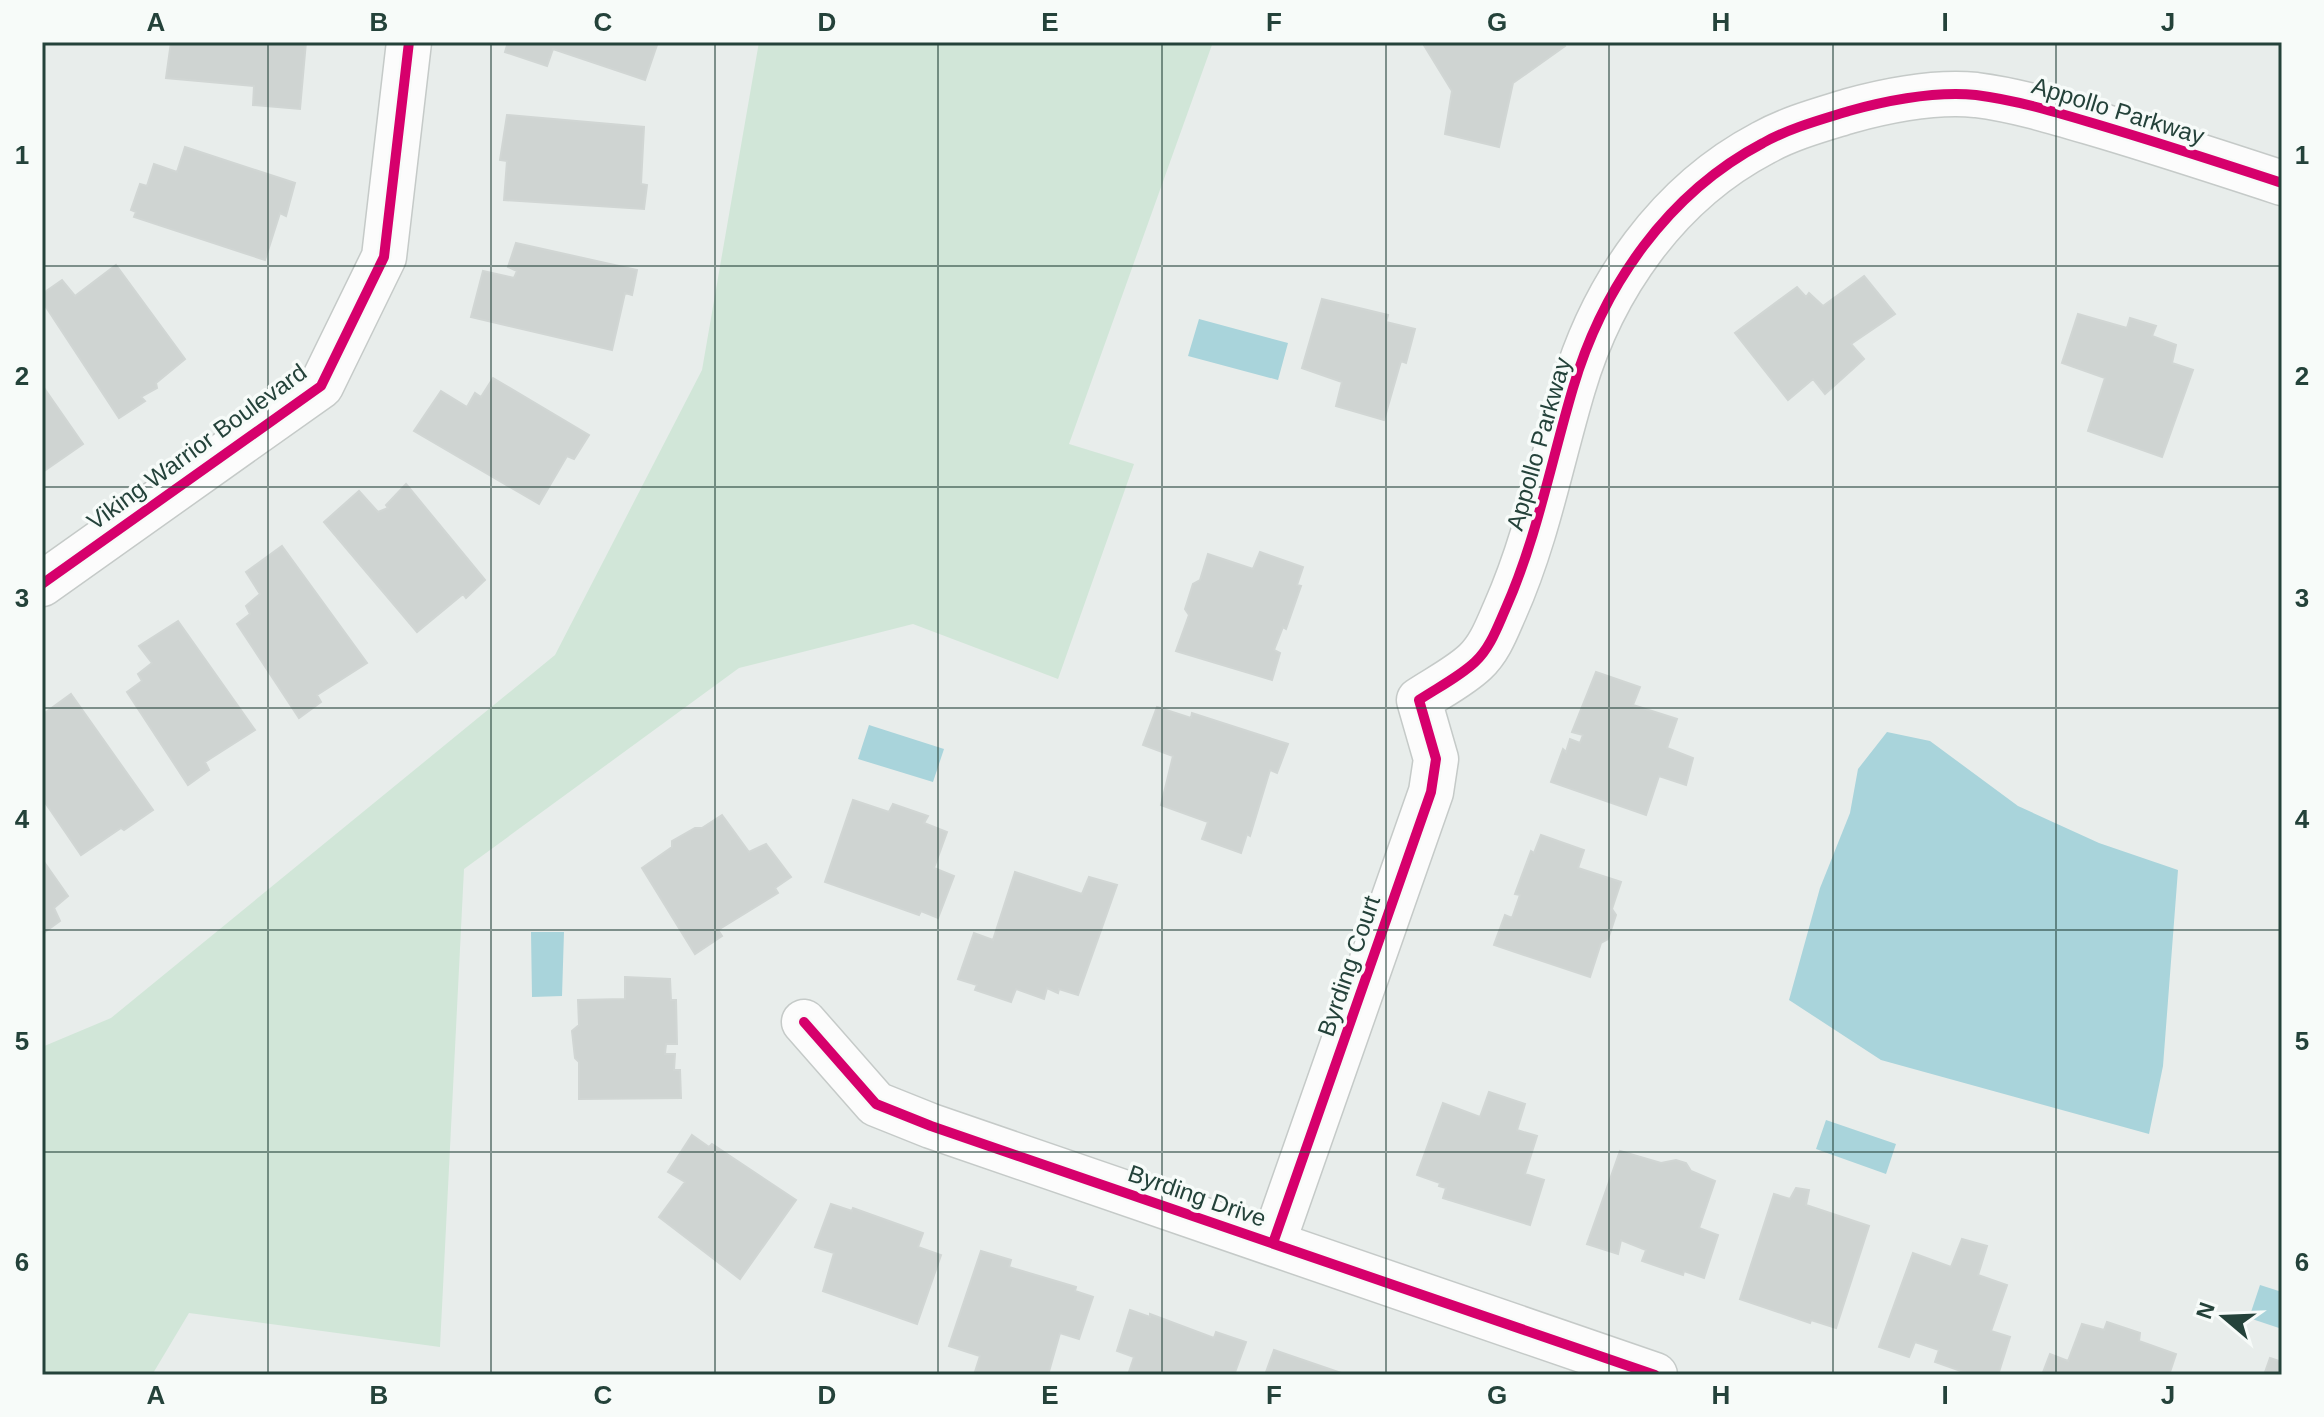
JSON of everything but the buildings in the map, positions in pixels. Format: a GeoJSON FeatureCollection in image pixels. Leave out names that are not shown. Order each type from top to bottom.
{"type":"FeatureCollection","features":[{"type":"Feature","properties":{"kind":"street","name":"Viking Warrior Boulevard"},"geometry":{"type":"LineString","coordinates":[[42,584],[321,386],[384,257],[409,42]]}},
{"type":"Feature","properties":{"kind":"street","name":"Appollo Parkway"},"geometry":{"type":"LineString","coordinates":[[1419,700],[1474,663],[1488,648],[1523,570],[1573,386],[1611,295],[1641,247],[1674,211],[1713,175],[1763,143],[1808,123],[1875,104],[1927,96],[1974,95],[2024,103],[2130,133],[2282,183]]}},
{"type":"Feature","properties":{"kind":"street","name":"Byrding Court"},"geometry":{"type":"LineString","coordinates":[[1273,1243],[1431,792],[1436,759],[1419,700]]}},
{"type":"Feature","properties":{"kind":"street","name":"Byrding Drive"},"geometry":{"type":"LineString","coordinates":[[804,1022],[876,1104],[931,1126],[1655,1375]]}},
{"type":"Feature","properties":{"kind":"green space"},"geometry":{"type":"Polygon","coordinates":[[[759,42],[1213,42],[1069,444],[1134,464],[1058,679],[913,624],[739,668],[464,869],[440,1347],[189,1313],[152,1375],[42,1375],[42,1047],[111,1018],[555,655],[702,370],[759,42]]]}},
{"type":"Feature","properties":{"kind":"water"},"geometry":{"type":"Polygon","coordinates":[[[1199,319],[1288,343],[1278,380],[1188,356],[1199,319]]]}},
{"type":"Feature","properties":{"kind":"water"},"geometry":{"type":"Polygon","coordinates":[[[869,725],[944,749],[933,782],[858,759],[869,725]]]}},
{"type":"Feature","properties":{"kind":"water"},"geometry":{"type":"Polygon","coordinates":[[[1887,732],[1930,741],[2018,806],[2099,843],[2178,870],[2163,1066],[2149,1134],[1881,1060],[1789,1000],[1820,888],[1850,813],[1858,769],[1887,732]]]}},
{"type":"Feature","properties":{"kind":"water"},"geometry":{"type":"Polygon","coordinates":[[[531,932],[564,932],[562,996],[532,997],[531,932]]]}},
{"type":"Feature","properties":{"kind":"water"},"geometry":{"type":"Polygon","coordinates":[[[1826,1120],[1896,1144],[1886,1174],[1816,1149],[1826,1120]]]}},
{"type":"Feature","properties":{"kind":"water"},"geometry":{"type":"Polygon","coordinates":[[[2260,1285],[2282,1292],[2282,1329],[2249,1318],[2260,1285]]]}},
{"type":"Feature","properties":{"kind":"cycle path"},"geometry":{"type":"LineString","coordinates":[[42,584],[321,386],[384,257],[409,42]]}},
{"type":"Feature","properties":{"kind":"cycle path"},"geometry":{"type":"LineString","coordinates":[[1273,1243],[1431,792],[1436,759],[1419,700],[1469,667],[1493,638],[1526,555],[1586,350],[1621,279],[1669,216],[1697,188],[1729,164],[1784,133],[1864,107],[1944,94],[1976,95],[2033,106],[2282,183]]}},
{"type":"Feature","properties":{"kind":"cycle path"},"geometry":{"type":"LineString","coordinates":[[804,1022],[876,1104],[931,1126],[1655,1375]]}}]}
